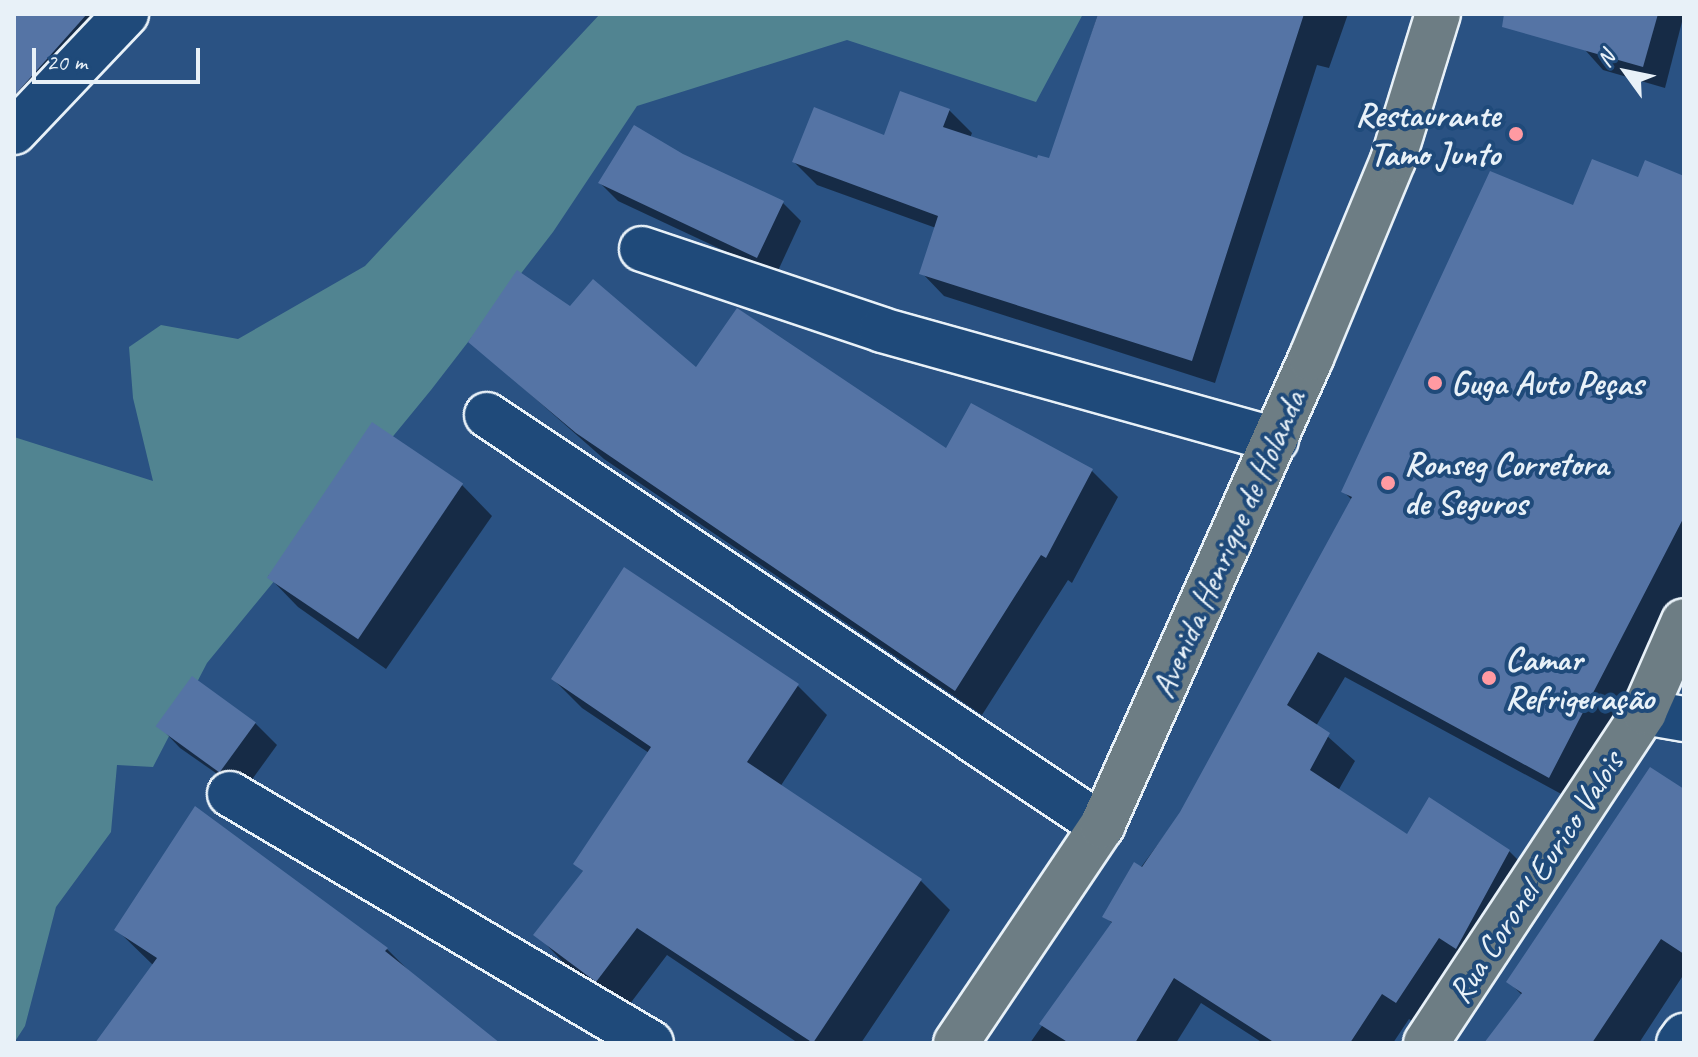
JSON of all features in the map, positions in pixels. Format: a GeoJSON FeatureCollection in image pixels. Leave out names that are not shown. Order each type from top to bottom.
{"type":"FeatureCollection","features":[{"type":"Feature","properties":{"kind":"main road","name":"Avenida Henrique de Holanda"},"geometry":{"type":"LineString","coordinates":[[956,1043],[1102,826],[1276,440],[1393,160],[1438,14]]}},
{"type":"Feature","properties":{"kind":"main road","name":"Rua Coronel Eurico Valois"},"geometry":{"type":"LineString","coordinates":[[1426,1043],[1664,716],[1684,621]]}},
{"type":"Feature","properties":{"kind":"street"},"geometry":{"type":"LineString","coordinates":[[14,132],[126,14]]}},
{"type":"Feature","properties":{"kind":"street"},"geometry":{"type":"LineString","coordinates":[[642,249],[882,330],[1276,440]]}},
{"type":"Feature","properties":{"kind":"street"},"geometry":{"type":"LineString","coordinates":[[487,415],[1102,826]]}},
{"type":"Feature","properties":{"kind":"street"},"geometry":{"type":"LineString","coordinates":[[230,794],[651,1043]]}},
{"type":"Feature","properties":{"kind":"street"},"geometry":{"type":"LineString","coordinates":[[1679,1043],[1684,1036]]}},
{"type":"Feature","properties":{"kind":"green space"},"geometry":{"type":"Polygon","coordinates":[[[600,14],[1083,14],[1036,102],[847,40],[637,106],[553,232],[431,390],[207,663],[153,767],[117,765],[111,832],[56,907],[25,1026],[14,1043],[14,437],[153,481],[133,398],[129,347],[161,325],[238,339],[365,266],[600,14]]]}},
{"type":"Feature","properties":{"kind":"building"},"geometry":{"type":"Polygon","coordinates":[[[14,14],[87,14],[14,96],[14,14]]]}},
{"type":"Feature","properties":{"kind":"building"},"geometry":{"type":"Polygon","coordinates":[[[1098,14],[1304,14],[1192,361],[919,274],[938,216],[792,162],[814,107],[884,135],[900,91],[950,109],[943,127],[1037,158],[1038,155],[1049,158],[1098,14]]]}},
{"type":"Feature","properties":{"kind":"building"},"geometry":{"type":"Polygon","coordinates":[[[1504,14],[1658,14],[1643,67],[1502,27],[1504,14]]]}},
{"type":"Feature","properties":{"kind":"building"},"geometry":{"type":"Polygon","coordinates":[[[634,125],[683,154],[784,201],[757,258],[598,183],[634,125]]]}},
{"type":"Feature","properties":{"kind":"building"},"geometry":{"type":"Polygon","coordinates":[[[1592,159],[1638,177],[1645,160],[1684,176],[1684,517],[1549,778],[1318,652],[1287,705],[1330,733],[1310,770],[1407,834],[1429,797],[1510,850],[1456,949],[1439,938],[1396,1003],[1382,994],[1350,1043],[1275,1043],[1174,978],[1135,1043],[1069,1043],[1039,1024],[1112,922],[1102,917],[1134,862],[1142,867],[1180,812],[1352,497],[1341,492],[1490,171],[1573,205],[1592,159]]]}},
{"type":"Feature","properties":{"kind":"building"},"geometry":{"type":"Polygon","coordinates":[[[517,270],[570,306],[593,279],[696,367],[737,308],[946,448],[971,403],[1093,469],[1046,558],[1041,555],[955,691],[576,433],[468,342],[517,270]]]}},
{"type":"Feature","properties":{"kind":"building"},"geometry":{"type":"Polygon","coordinates":[[[372,422],[463,484],[358,639],[267,578],[372,422]]]}},
{"type":"Feature","properties":{"kind":"building"},"geometry":{"type":"Polygon","coordinates":[[[624,567],[799,684],[747,762],[922,879],[813,1043],[637,928],[596,982],[533,935],[583,871],[573,864],[651,747],[551,679],[624,567]]]}},
{"type":"Feature","properties":{"kind":"building"},"geometry":{"type":"Polygon","coordinates":[[[192,676],[256,722],[219,773],[156,726],[192,676]]]}},
{"type":"Feature","properties":{"kind":"building"},"geometry":{"type":"Polygon","coordinates":[[[1650,767],[1684,789],[1684,954],[1661,939],[1592,1043],[1484,1043],[1522,993],[1506,982],[1650,767]]]}},
{"type":"Feature","properties":{"kind":"building"},"geometry":{"type":"Polygon","coordinates":[[[195,806],[388,948],[385,951],[500,1043],[95,1043],[157,958],[114,930],[195,806]]]}},
{"type":"Feature","properties":{"kind":"place","name":"Restaurante Tamo Junto"},"geometry":{"type":"Point","coordinates":[1516,134]}},
{"type":"Feature","properties":{"kind":"place","name":"Guga Auto Peças"},"geometry":{"type":"Point","coordinates":[1435,383]}},
{"type":"Feature","properties":{"kind":"place","name":"Ronseg Corretora de Seguros"},"geometry":{"type":"Point","coordinates":[1388,483]}},
{"type":"Feature","properties":{"kind":"place","name":"Camar Refrigeração"},"geometry":{"type":"Point","coordinates":[1489,678]}}]}
